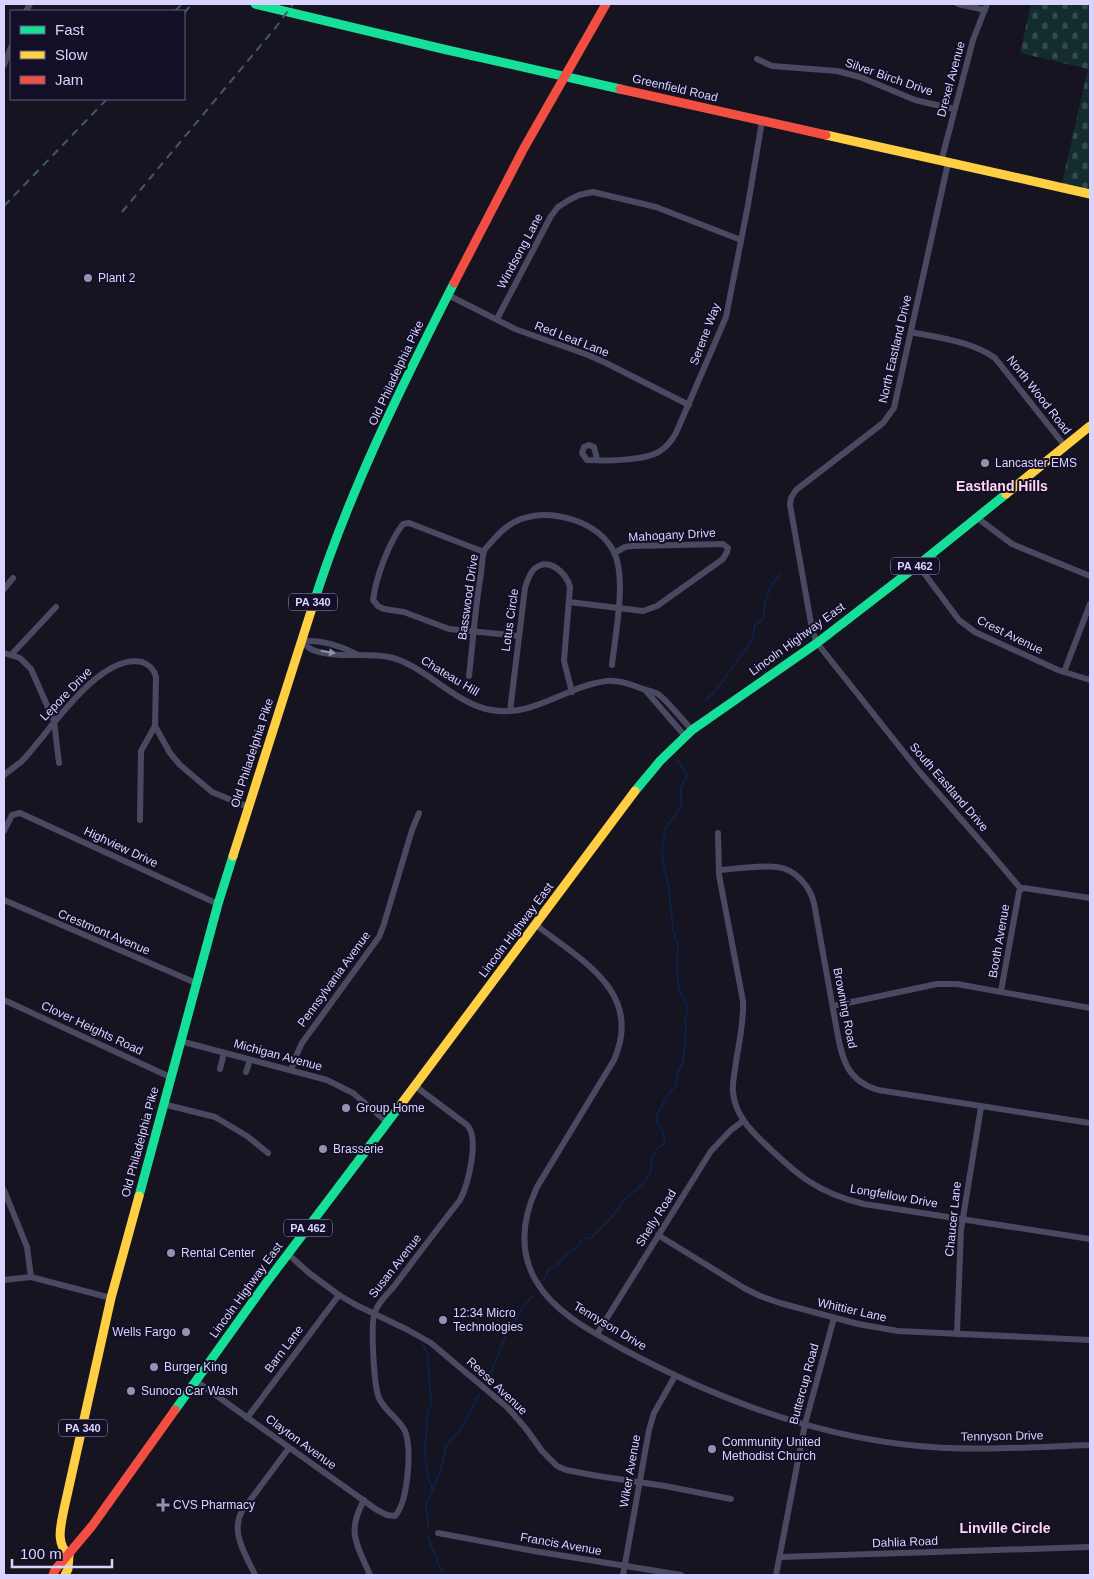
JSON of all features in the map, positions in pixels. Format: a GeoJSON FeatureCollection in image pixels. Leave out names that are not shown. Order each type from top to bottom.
{"type":"FeatureCollection","features":[{"type":"Feature","properties":{"kind":"main road","name":"Greenfield Road"},"geometry":{"type":"LineString","coordinates":[[255,4],[427,45],[1090,194]]}},
{"type":"Feature","properties":{"kind":"main road","name":"Old Philadelphia Pike"},"geometry":{"type":"LineString","coordinates":[[69,1555],[62,1550],[60,1543],[64,1508],[111,1298],[218,904],[315,594],[339,530],[412,364],[508,178],[606,4]]}},
{"type":"Feature","properties":{"kind":"main road","name":"Lincoln Highway East"},"geometry":{"type":"LineString","coordinates":[[53,1575],[144,1454],[288,1254],[641,783],[660,761],[689,733],[817,643],[1090,426]]}},
{"type":"Feature","properties":{"kind":"main road","name":"Lincoln Highway East"},"geometry":{"type":"LineString","coordinates":[[66,1575],[69,1555]]}},
{"type":"Feature","properties":{"kind":"street"},"geometry":{"type":"LineString","coordinates":[[958,4],[986,7]]}},
{"type":"Feature","properties":{"kind":"street","name":"Drexel Avenue"},"geometry":{"type":"LineString","coordinates":[[944,162],[954,110],[973,40],[986,7]]}},
{"type":"Feature","properties":{"kind":"street"},"geometry":{"type":"LineString","coordinates":[[4,65],[10,50]]}},
{"type":"Feature","properties":{"kind":"street","name":"Silver Birch Drive"},"geometry":{"type":"LineString","coordinates":[[757,59],[772,66],[837,71],[915,100],[954,110]]}},
{"type":"Feature","properties":{"kind":"street","name":"Serene Way"},"geometry":{"type":"LineString","coordinates":[[597,459],[633,459],[650,456],[661,451],[676,434],[726,318],[762,121]]}},
{"type":"Feature","properties":{"kind":"street","name":"North Eastland Drive"},"geometry":{"type":"LineString","coordinates":[[817,643],[812,629],[804,589],[790,505],[791,498],[796,490],[890,416],[911,332],[944,162]]}},
{"type":"Feature","properties":{"kind":"street","name":"Windsong Lane"},"geometry":{"type":"LineString","coordinates":[[497,319],[551,216],[558,207],[579,195],[593,192],[656,207],[741,240]]}},
{"type":"Feature","properties":{"kind":"street","name":"Red Leaf Lane"},"geometry":{"type":"LineString","coordinates":[[448,295],[529,335],[588,355],[689,406]]}},
{"type":"Feature","properties":{"kind":"street","name":"North Wood Road"},"geometry":{"type":"LineString","coordinates":[[911,332],[973,346],[995,358],[1065,446]]}},
{"type":"Feature","properties":{"kind":"street","name":"Basswood Drive"},"geometry":{"type":"LineString","coordinates":[[469,676],[484,552],[509,524],[539,514],[570,518],[584,524],[609,545],[614,553]]}},
{"type":"Feature","properties":{"kind":"street"},"geometry":{"type":"LineString","coordinates":[[976,517],[1012,544],[1090,576]]}},
{"type":"Feature","properties":{"kind":"street"},"geometry":{"type":"LineString","coordinates":[[484,552],[409,523],[403,524],[386,556],[375,587],[373,600],[384,609],[404,612],[449,630],[520,636]]}},
{"type":"Feature","properties":{"kind":"street","name":"Mahogany Drive"},"geometry":{"type":"LineString","coordinates":[[569,602],[643,611],[657,606],[723,558],[728,548],[723,544],[632,546],[614,553]]}},
{"type":"Feature","properties":{"kind":"street"},"geometry":{"type":"LineString","coordinates":[[612,665],[618,608],[619,568],[614,553]]}},
{"type":"Feature","properties":{"kind":"street","name":"Crest Avenue"},"geometry":{"type":"LineString","coordinates":[[918,564],[959,620],[966,626],[982,636],[1064,672],[1090,680]]}},
{"type":"Feature","properties":{"kind":"street","name":"Lotus Circle"},"geometry":{"type":"LineString","coordinates":[[510,711],[526,588],[533,570],[542,565],[551,565],[568,577],[570,587],[564,660],[572,692]]}},
{"type":"Feature","properties":{"kind":"street"},"geometry":{"type":"LineString","coordinates":[[4,589],[13,578]]}},
{"type":"Feature","properties":{"kind":"street"},"geometry":{"type":"LineString","coordinates":[[1064,672],[1090,604]]}},
{"type":"Feature","properties":{"kind":"street"},"geometry":{"type":"LineString","coordinates":[[11,655],[56,607]]}},
{"type":"Feature","properties":{"kind":"street","name":"Chateau Hill"},"geometry":{"type":"LineString","coordinates":[[301,641],[312,650],[344,655],[357,654],[388,657],[401,661],[483,708],[510,711],[544,703],[594,684],[609,681],[629,684],[646,690],[689,733]]}},
{"type":"Feature","properties":{"kind":"street","name":"South Eastland Drive"},"geometry":{"type":"LineString","coordinates":[[817,643],[918,770],[1021,889]]}},
{"type":"Feature","properties":{"kind":"street"},"geometry":{"type":"LineString","coordinates":[[4,653],[20,658],[27,663],[54,721],[59,763]]}},
{"type":"Feature","properties":{"kind":"street","name":"Lepore Drive"},"geometry":{"type":"LineString","coordinates":[[4,775],[22,761],[54,721],[92,682],[117,664],[137,662],[148,664],[155,670],[155,726]]}},
{"type":"Feature","properties":{"kind":"street"},"geometry":{"type":"LineString","coordinates":[[155,726],[174,759],[201,784],[226,799],[248,807]]}},
{"type":"Feature","properties":{"kind":"street"},"geometry":{"type":"LineString","coordinates":[[140,820],[141,751],[155,726]]}},
{"type":"Feature","properties":{"kind":"street","name":"Highview Drive"},"geometry":{"type":"LineString","coordinates":[[4,831],[13,813],[20,813],[218,904]]}},
{"type":"Feature","properties":{"kind":"street","name":"Pennsylvania Avenue"},"geometry":{"type":"LineString","coordinates":[[291,1070],[302,1043],[379,937],[419,813]]}},
{"type":"Feature","properties":{"kind":"street","name":"Longfellow Drive"},"geometry":{"type":"LineString","coordinates":[[718,833],[719,870],[723,901],[743,1001],[743,1021],[733,1081],[733,1092],[738,1112],[743,1121],[785,1164],[821,1189],[838,1196],[864,1204],[1090,1238]]}},
{"type":"Feature","properties":{"kind":"street","name":"Browning Road"},"geometry":{"type":"LineString","coordinates":[[719,870],[778,867],[791,872],[808,888],[814,903],[832,1006],[845,1062],[852,1075],[858,1081],[878,1090],[1090,1123]]}},
{"type":"Feature","properties":{"kind":"street"},"geometry":{"type":"LineString","coordinates":[[1021,889],[1090,898]]}},
{"type":"Feature","properties":{"kind":"street","name":"Booth Avenue"},"geometry":{"type":"LineString","coordinates":[[832,1006],[936,984],[957,984],[1001,991],[1021,889]]}},
{"type":"Feature","properties":{"kind":"street","name":"Crestmont Avenue"},"geometry":{"type":"LineString","coordinates":[[4,900],[196,983]]}},
{"type":"Feature","properties":{"kind":"street","name":"Tennyson Drive"},"geometry":{"type":"LineString","coordinates":[[536,925],[597,973],[606,983],[616,999],[621,1037],[614,1060],[537,1187],[528,1208],[524,1227],[527,1260],[539,1286],[550,1299],[563,1311],[597,1334],[675,1376],[753,1408],[805,1424],[844,1434],[894,1443],[942,1448],[971,1449],[1090,1445]]}},
{"type":"Feature","properties":{"kind":"street"},"geometry":{"type":"LineString","coordinates":[[1001,991],[1090,1008]]}},
{"type":"Feature","properties":{"kind":"street","name":"Clover Heights Road"},"geometry":{"type":"LineString","coordinates":[[4,1000],[170,1077]]}},
{"type":"Feature","properties":{"kind":"street","name":"Michigan Avenue"},"geometry":{"type":"LineString","coordinates":[[180,1041],[314,1076],[340,1086],[364,1102],[388,1122]]}},
{"type":"Feature","properties":{"kind":"street"},"geometry":{"type":"LineString","coordinates":[[220,1069],[224,1053]]}},
{"type":"Feature","properties":{"kind":"street"},"geometry":{"type":"LineString","coordinates":[[246,1072],[250,1060]]}},
{"type":"Feature","properties":{"kind":"street","name":"Susan Avenue"},"geometry":{"type":"LineString","coordinates":[[395,1516],[399,1511],[403,1495],[408,1470],[409,1451],[404,1431],[384,1407],[377,1392],[374,1313],[460,1200],[466,1184],[473,1144],[471,1129],[415,1086]]}},
{"type":"Feature","properties":{"kind":"street"},"geometry":{"type":"LineString","coordinates":[[163,1104],[215,1118],[247,1136],[268,1153]]}},
{"type":"Feature","properties":{"kind":"street","name":"Chaucer Lane"},"geometry":{"type":"LineString","coordinates":[[957,1334],[963,1219],[982,1107]]}},
{"type":"Feature","properties":{"kind":"street","name":"Shelly Road"},"geometry":{"type":"LineString","coordinates":[[597,1334],[711,1151],[731,1130],[743,1121]]}},
{"type":"Feature","properties":{"kind":"street"},"geometry":{"type":"LineString","coordinates":[[4,1190],[27,1247],[31,1277]]}},
{"type":"Feature","properties":{"kind":"street","name":"Whittier Lane"},"geometry":{"type":"LineString","coordinates":[[658,1235],[760,1296],[834,1318],[884,1329],[1090,1340]]}},
{"type":"Feature","properties":{"kind":"street","name":"Reese Avenue"},"geometry":{"type":"LineString","coordinates":[[288,1254],[310,1274],[339,1295],[421,1337],[447,1356],[508,1408],[542,1451],[555,1464],[566,1470],[731,1499]]}},
{"type":"Feature","properties":{"kind":"street"},"geometry":{"type":"LineString","coordinates":[[4,1280],[31,1277],[111,1298]]}},
{"type":"Feature","properties":{"kind":"street","name":"Barn Lane"},"geometry":{"type":"LineString","coordinates":[[247,1418],[339,1295]]}},
{"type":"Feature","properties":{"kind":"street","name":"Buttercup Road"},"geometry":{"type":"LineString","coordinates":[[776,1575],[805,1424],[834,1318]]}},
{"type":"Feature","properties":{"kind":"street","name":"Wiker Avenue"},"geometry":{"type":"LineString","coordinates":[[623,1575],[652,1418],[660,1400],[675,1376]]}},
{"type":"Feature","properties":{"kind":"street","name":"Clayton Avenue"},"geometry":{"type":"LineString","coordinates":[[196,1381],[364,1500],[387,1515],[395,1516]]}},
{"type":"Feature","properties":{"kind":"street"},"geometry":{"type":"LineString","coordinates":[[255,1575],[239,1538],[237,1522],[242,1511],[289,1448]]}},
{"type":"Feature","properties":{"kind":"street"},"geometry":{"type":"LineString","coordinates":[[364,1500],[356,1514],[353,1529],[370,1575]]}},
{"type":"Feature","properties":{"kind":"street","name":"Francis Avenue"},"geometry":{"type":"LineString","coordinates":[[438,1533],[681,1575]]}},
{"type":"Feature","properties":{"kind":"street","name":"Dahlia Road"},"geometry":{"type":"LineString","coordinates":[[780,1557],[1090,1547]]}},
{"type":"Feature","properties":{"kind":"green space"},"geometry":{"type":"Polygon","coordinates":[[[1031,4],[1090,4],[1090,190],[1062,183],[1088,69],[1020,53],[1031,4]]]}},
{"type":"Feature","properties":{"kind":"waterway"},"geometry":{"type":"LineString","coordinates":[[706,700],[717,689],[750,643],[754,634],[754,626],[762,619],[770,589],[780,574]]}},
{"type":"Feature","properties":{"kind":"waterway"},"geometry":{"type":"LineString","coordinates":[[543,1280],[549,1269],[556,1266],[568,1253],[577,1248],[582,1240],[591,1238],[610,1219],[624,1200],[645,1181],[651,1171],[652,1157],[657,1149],[665,1143],[663,1131],[657,1123],[657,1115],[676,1085],[677,1073],[683,1063],[686,1032],[685,1018],[688,1008],[679,989],[678,944],[673,930],[669,887],[663,862],[662,847],[665,837],[663,832],[681,806],[681,788],[687,775],[677,760]]}},
{"type":"Feature","properties":{"kind":"waterway"},"geometry":{"type":"LineString","coordinates":[[487,1382],[506,1335],[533,1295]]}},
{"type":"Feature","properties":{"kind":"waterway"},"geometry":{"type":"LineString","coordinates":[[423,1344],[428,1355],[432,1403],[428,1411],[425,1446],[426,1467],[432,1490]]}},
{"type":"Feature","properties":{"kind":"waterway"},"geometry":{"type":"LineString","coordinates":[[428,1527],[426,1504],[441,1471],[446,1446],[463,1426],[479,1395]]}},
{"type":"Feature","properties":{"kind":"waterway"},"geometry":{"type":"LineString","coordinates":[[427,1535],[443,1575]]}},
{"type":"Feature","properties":{"kind":"railway"},"geometry":{"type":"LineString","coordinates":[[176,10],[182,4]]}},
{"type":"Feature","properties":{"kind":"railway"},"geometry":{"type":"LineString","coordinates":[[185,12],[192,4]]}},
{"type":"Feature","properties":{"kind":"railway"},"geometry":{"type":"LineString","coordinates":[[122,212],[293,4]]}},
{"type":"Feature","properties":{"kind":"railway"},"geometry":{"type":"LineString","coordinates":[[4,206],[106,100]]}},
{"type":"Feature","properties":{"kind":"traffic: fast"},"geometry":{"type":"LineString","coordinates":[[255,4],[620,89]]}},
{"type":"Feature","properties":{"kind":"traffic: fast"},"geometry":{"type":"LineString","coordinates":[[313,605],[342,522],[359,482],[395,401],[454,283]]}},
{"type":"Feature","properties":{"kind":"traffic: fast"},"geometry":{"type":"LineString","coordinates":[[635,791],[660,761],[692,730],[817,643],[1006,494]]}},
{"type":"Feature","properties":{"kind":"traffic: fast"},"geometry":{"type":"LineString","coordinates":[[139,1196],[218,904],[233,856]]}},
{"type":"Feature","properties":{"kind":"traffic: fast"},"geometry":{"type":"LineString","coordinates":[[175,1410],[266,1283],[399,1107]]}},
{"type":"Feature","properties":{"kind":"traffic: slow"},"geometry":{"type":"LineString","coordinates":[[826,135],[1090,194]]}},
{"type":"Feature","properties":{"kind":"traffic: slow"},"geometry":{"type":"LineString","coordinates":[[1006,494],[1090,426]]}},
{"type":"Feature","properties":{"kind":"traffic: slow"},"geometry":{"type":"LineString","coordinates":[[233,856],[313,605]]}},
{"type":"Feature","properties":{"kind":"traffic: slow"},"geometry":{"type":"LineString","coordinates":[[399,1107],[635,791]]}},
{"type":"Feature","properties":{"kind":"traffic: slow"},"geometry":{"type":"LineString","coordinates":[[69,1555],[60,1539],[62,1521],[111,1298],[139,1196]]}},
{"type":"Feature","properties":{"kind":"traffic: slow"},"geometry":{"type":"LineString","coordinates":[[65,1575],[68,1569],[69,1555]]}},
{"type":"Feature","properties":{"kind":"traffic: jam"},"geometry":{"type":"LineString","coordinates":[[454,283],[524,148],[606,4]]}},
{"type":"Feature","properties":{"kind":"traffic: jam"},"geometry":{"type":"LineString","coordinates":[[620,89],[826,135]]}},
{"type":"Feature","properties":{"kind":"traffic: jam"},"geometry":{"type":"LineString","coordinates":[[53,1575],[55,1570],[92,1526],[175,1410]]}},
{"type":"Feature","properties":{"kind":"place","name":"Plant 2"},"geometry":{"type":"Point","coordinates":[88,278]}},
{"type":"Feature","properties":{"kind":"place","name":"Lancaster EMS"},"geometry":{"type":"Point","coordinates":[985,463]}},
{"type":"Feature","properties":{"kind":"place","name":"Group Home"},"geometry":{"type":"Point","coordinates":[346,1108]}},
{"type":"Feature","properties":{"kind":"place","name":"Brasserie"},"geometry":{"type":"Point","coordinates":[323,1149]}},
{"type":"Feature","properties":{"kind":"place","name":"Rental Center"},"geometry":{"type":"Point","coordinates":[171,1253]}},
{"type":"Feature","properties":{"kind":"place","name":"12:34 Micro Technologies"},"geometry":{"type":"Point","coordinates":[443,1320]}},
{"type":"Feature","properties":{"kind":"place","name":"Wells Fargo"},"geometry":{"type":"Point","coordinates":[186,1332]}},
{"type":"Feature","properties":{"kind":"place","name":"Burger King"},"geometry":{"type":"Point","coordinates":[154,1367]}},
{"type":"Feature","properties":{"kind":"place","name":"Sunoco Car Wash"},"geometry":{"type":"Point","coordinates":[131,1391]}},
{"type":"Feature","properties":{"kind":"place","name":"Community United Methodist Church"},"geometry":{"type":"Point","coordinates":[712,1449]}},
{"type":"Feature","properties":{"kind":"place","name":"CVS Pharmacy"},"geometry":{"type":"Point","coordinates":[163,1505]}},
{"type":"Feature","properties":{"kind":"district","name":"Eastland Hills"},"geometry":{"type":"Point","coordinates":[1002,486]}},
{"type":"Feature","properties":{"kind":"district","name":"Linville Circle"},"geometry":{"type":"Point","coordinates":[1005,1528]}}]}
